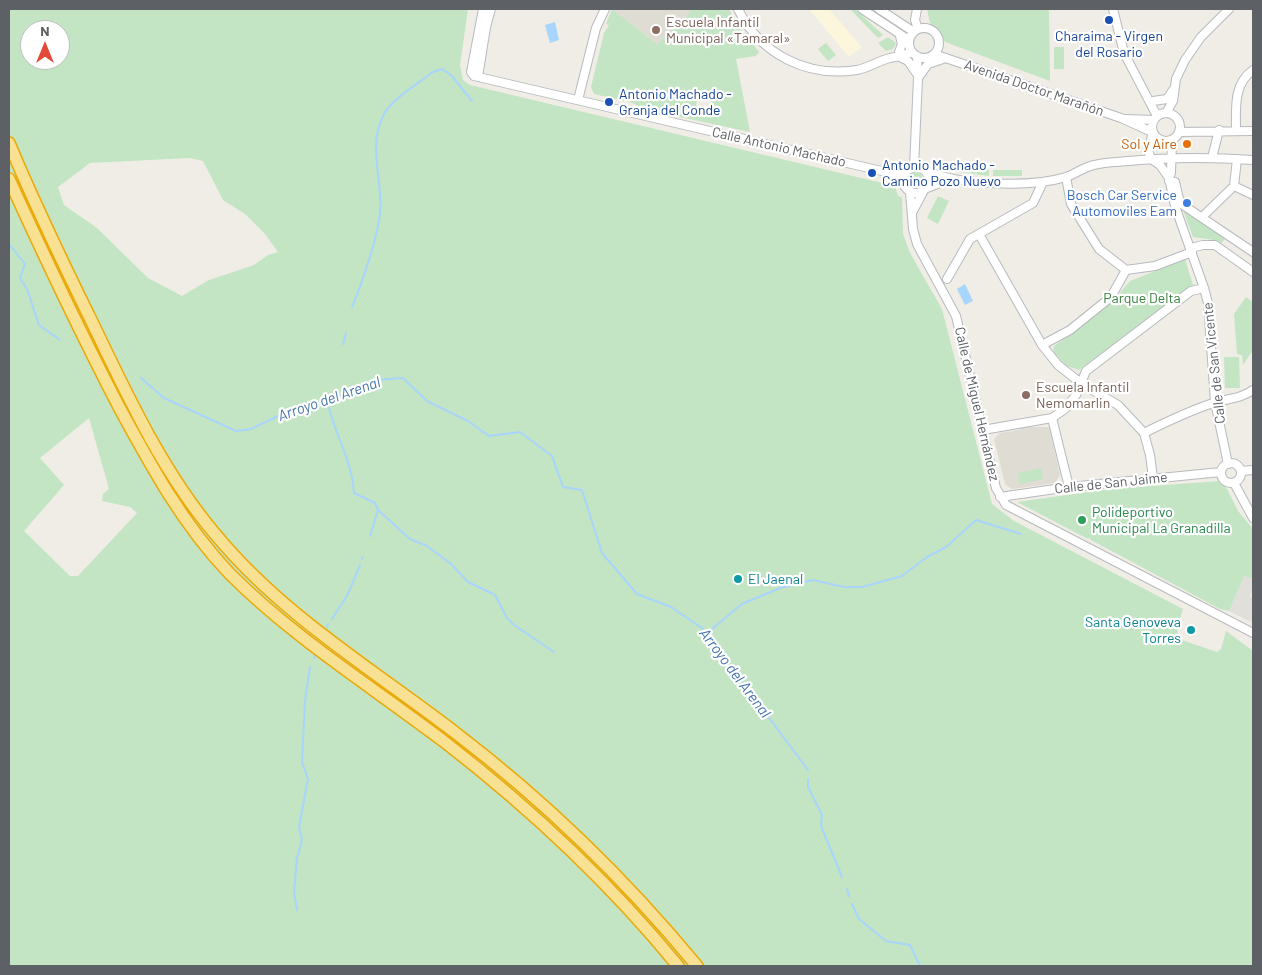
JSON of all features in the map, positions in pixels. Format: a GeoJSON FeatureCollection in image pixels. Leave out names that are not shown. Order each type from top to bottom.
{"type":"FeatureCollection","features":[{"type":"Feature","properties":{"kind":"highway"},"geometry":{"type":"LineString","coordinates":[[9,142],[115,370],[171,472],[216,535],[270,591],[329,640],[458,734],[536,798],[601,858],[662,924],[697,966]]}},
{"type":"Feature","properties":{"kind":"highway"},"geometry":{"type":"LineString","coordinates":[[9,179],[50,271],[153,470],[181,514],[205,545],[229,573],[261,603],[328,657],[446,744],[524,808],[591,870],[651,933],[678,966]]}},
{"type":"Feature","properties":{"kind":"street"},"geometry":{"type":"LineString","coordinates":[[482,9],[471,70],[472,74],[479,73],[491,9]]}},
{"type":"Feature","properties":{"kind":"street"},"geometry":{"type":"LineString","coordinates":[[578,100],[596,28],[605,9]]}},
{"type":"Feature","properties":{"kind":"street"},"geometry":{"type":"LineString","coordinates":[[738,9],[752,32],[771,50],[794,64],[815,70],[839,72],[859,70],[899,54],[914,51],[936,51],[938,36],[934,32],[905,27],[879,9]]}},
{"type":"Feature","properties":{"kind":"street"},"geometry":{"type":"LineString","coordinates":[[862,9],[900,36],[914,51]]}},
{"type":"Feature","properties":{"kind":"street"},"geometry":{"type":"LineString","coordinates":[[1113,9],[1124,53],[1156,118],[1148,150],[1150,159],[1160,166],[1169,179],[1175,182],[1180,203],[1253,252]]}},
{"type":"Feature","properties":{"kind":"street"},"geometry":{"type":"LineString","coordinates":[[1166,113],[1173,101],[1174,90],[1185,60],[1201,37],[1229,9]]}},
{"type":"Feature","properties":{"kind":"street"},"geometry":{"type":"LineString","coordinates":[[917,10],[915,20],[919,30]]}},
{"type":"Feature","properties":{"kind":"street"},"geometry":{"type":"LineString","coordinates":[[914,167],[918,78],[914,51],[919,30],[917,10]]}},
{"type":"Feature","properties":{"kind":"street"},"geometry":{"type":"LineString","coordinates":[[905,27],[915,20]]}},
{"type":"Feature","properties":{"kind":"street"},"geometry":{"type":"LineString","coordinates":[[899,54],[902,44],[900,36]]}},
{"type":"Feature","properties":{"kind":"street","name":"Avenida Doctor Marañón"},"geometry":{"type":"LineString","coordinates":[[936,51],[948,58],[1120,118],[1153,132],[1159,139],[1172,140]]}},
{"type":"Feature","properties":{"kind":"street"},"geometry":{"type":"LineString","coordinates":[[899,54],[914,68],[918,78]]}},
{"type":"Feature","properties":{"kind":"street"},"geometry":{"type":"LineString","coordinates":[[918,78],[928,64],[948,58]]}},
{"type":"Feature","properties":{"kind":"street"},"geometry":{"type":"LineString","coordinates":[[1236,131],[1238,94],[1242,81],[1253,70]]}},
{"type":"Feature","properties":{"kind":"street","name":"Calle Antonio Machado"},"geometry":{"type":"LineString","coordinates":[[479,73],[578,100],[903,176]]}},
{"type":"Feature","properties":{"kind":"street"},"geometry":{"type":"LineString","coordinates":[[1153,101],[1167,99],[1174,90]]}},
{"type":"Feature","properties":{"kind":"street"},"geometry":{"type":"LineString","coordinates":[[1145,94],[1166,113],[1177,118],[1180,129]]}},
{"type":"Feature","properties":{"kind":"street"},"geometry":{"type":"LineString","coordinates":[[1140,120],[1148,106],[1145,94]]}},
{"type":"Feature","properties":{"kind":"street","name":"Avenida Doctor Marañón"},"geometry":{"type":"LineString","coordinates":[[1120,118],[1140,120],[1156,118],[1166,113]]}},
{"type":"Feature","properties":{"kind":"street"},"geometry":{"type":"LineString","coordinates":[[1180,129],[1253,131]]}},
{"type":"Feature","properties":{"kind":"street"},"geometry":{"type":"LineString","coordinates":[[1172,140],[1180,129]]}},
{"type":"Feature","properties":{"kind":"street"},"geometry":{"type":"LineString","coordinates":[[1212,158],[1219,130]]}},
{"type":"Feature","properties":{"kind":"street","name":"Calle de San Vicente"},"geometry":{"type":"LineString","coordinates":[[1172,140],[1172,172],[1169,179],[1175,206],[1208,304],[1215,402],[1228,464]]}},
{"type":"Feature","properties":{"kind":"street"},"geometry":{"type":"LineString","coordinates":[[952,178],[925,190],[910,192],[904,186],[903,176],[914,167],[952,178],[1006,184],[1044,182],[1066,177],[1093,165],[1150,159],[1212,158],[1253,160]]}},
{"type":"Feature","properties":{"kind":"street"},"geometry":{"type":"LineString","coordinates":[[1202,217],[1234,186],[1237,159]]}},
{"type":"Feature","properties":{"kind":"street"},"geometry":{"type":"LineString","coordinates":[[912,213],[930,180],[926,172]]}},
{"type":"Feature","properties":{"kind":"street"},"geometry":{"type":"LineString","coordinates":[[1066,177],[1070,204],[1099,249],[1126,270],[1156,266],[1203,244],[1215,245],[1253,272]]}},
{"type":"Feature","properties":{"kind":"street"},"geometry":{"type":"LineString","coordinates":[[947,279],[965,245],[979,234],[1033,203],[1044,182]]}},
{"type":"Feature","properties":{"kind":"street"},"geometry":{"type":"LineString","coordinates":[[1234,186],[1253,195]]}},
{"type":"Feature","properties":{"kind":"street","name":"Calle de Miguel Hernández"},"geometry":{"type":"LineString","coordinates":[[910,192],[917,244],[956,316],[1000,497],[1006,505],[1016,512],[1253,633]]}},
{"type":"Feature","properties":{"kind":"street"},"geometry":{"type":"LineString","coordinates":[[979,234],[1042,345],[1058,365],[1082,384],[1118,404],[1144,433],[1150,455],[1153,478]]}},
{"type":"Feature","properties":{"kind":"street"},"geometry":{"type":"LineString","coordinates":[[1042,345],[1070,330],[1112,297],[1126,270]]}},
{"type":"Feature","properties":{"kind":"street"},"geometry":{"type":"LineString","coordinates":[[983,430],[1052,418],[1065,408],[1082,384],[1086,371],[1191,291],[1204,288]]}},
{"type":"Feature","properties":{"kind":"street"},"geometry":{"type":"LineString","coordinates":[[1144,433],[1178,416],[1215,402],[1235,400],[1253,390]]}},
{"type":"Feature","properties":{"kind":"street"},"geometry":{"type":"LineString","coordinates":[[1052,418],[1069,487]]}},
{"type":"Feature","properties":{"kind":"street"},"geometry":{"type":"LineString","coordinates":[[1228,464],[1238,465],[1241,471],[1241,477],[1234,483],[1225,481],[1221,472],[1228,464]]}},
{"type":"Feature","properties":{"kind":"street"},"geometry":{"type":"LineString","coordinates":[[1241,471],[1253,470]]}},
{"type":"Feature","properties":{"kind":"street","name":"Calle de San Jaime"},"geometry":{"type":"LineString","coordinates":[[1000,497],[1069,487],[1221,472]]}},
{"type":"Feature","properties":{"kind":"street"},"geometry":{"type":"LineString","coordinates":[[1234,483],[1238,495],[1253,518]]}},
{"type":"Feature","properties":{"kind":"shaded area","name":"Escuela Infantil Municipal «Tamaral»"},"geometry":{"type":"Polygon","coordinates":[[[612,9],[690,9],[690,15],[657,44],[612,9]]]}},
{"type":"Feature","properties":{"kind":"shaded area"},"geometry":{"type":"Polygon","coordinates":[[[809,9],[829,9],[862,47],[849,57],[809,9]]]}},
{"type":"Feature","properties":{"kind":"shaded area"},"geometry":{"type":"Polygon","coordinates":[[[1022,427],[1048,427],[1050,430],[1060,475],[1055,483],[1012,489],[1005,484],[994,439],[1000,433],[1019,430],[1022,427]]]}},
{"type":"Feature","properties":{"kind":"shaded area"},"geometry":{"type":"Polygon","coordinates":[[[1244,576],[1253,579],[1253,588],[1250,596],[1253,598],[1253,623],[1229,611],[1244,576]]]}},
{"type":"Feature","properties":{"kind":"green space"},"geometry":{"type":"Polygon","coordinates":[[[9,9],[468,9],[460,65],[463,80],[470,85],[895,186],[898,196],[902,197],[903,234],[910,253],[942,309],[992,504],[1014,521],[1183,609],[1177,628],[1179,639],[1217,652],[1221,649],[1226,631],[1253,651],[1253,966],[9,966],[9,9]],[[190,158],[90,163],[58,187],[64,205],[97,228],[148,278],[182,296],[209,280],[254,265],[268,255],[278,252],[265,234],[245,214],[223,200],[203,161],[190,158]],[[89,418],[40,458],[64,485],[24,531],[70,576],[78,576],[137,513],[130,507],[102,501],[103,494],[109,489],[89,418]]]}},
{"type":"Feature","properties":{"kind":"green space"},"geometry":{"type":"Polygon","coordinates":[[[612,9],[657,44],[689,15],[690,9],[729,9],[735,22],[759,52],[756,56],[736,59],[750,132],[647,110],[630,102],[594,94],[591,87],[604,33],[609,25],[606,24],[612,9]],[[701,96],[697,100],[696,105],[700,111],[705,112],[712,108],[712,102],[707,96],[701,96]]]}},
{"type":"Feature","properties":{"kind":"green space"},"geometry":{"type":"Polygon","coordinates":[[[850,9],[855,9],[883,35],[878,38],[850,9]]]}},
{"type":"Feature","properties":{"kind":"green space"},"geometry":{"type":"Polygon","coordinates":[[[927,9],[1049,9],[1050,81],[945,42],[936,28],[930,23],[927,9]]]}},
{"type":"Feature","properties":{"kind":"green space"},"geometry":{"type":"Polygon","coordinates":[[[888,37],[896,43],[893,49],[886,51],[878,43],[888,37]]]}},
{"type":"Feature","properties":{"kind":"green space"},"geometry":{"type":"Polygon","coordinates":[[[826,43],[836,55],[828,61],[818,49],[826,43]]]}},
{"type":"Feature","properties":{"kind":"green space"},"geometry":{"type":"Polygon","coordinates":[[[1054,47],[1064,47],[1064,69],[1054,69],[1054,47]]]}},
{"type":"Feature","properties":{"kind":"green space"},"geometry":{"type":"Polygon","coordinates":[[[960,167],[989,170],[989,176],[960,172],[960,167]]]}},
{"type":"Feature","properties":{"kind":"green space"},"geometry":{"type":"Polygon","coordinates":[[[993,170],[1022,170],[1022,176],[993,176],[993,170]]]}},
{"type":"Feature","properties":{"kind":"green space"},"geometry":{"type":"Polygon","coordinates":[[[915,172],[923,180],[915,188],[907,180],[915,172]]]}},
{"type":"Feature","properties":{"kind":"green space"},"geometry":{"type":"Polygon","coordinates":[[[938,196],[949,201],[938,224],[927,218],[938,196]]]}},
{"type":"Feature","properties":{"kind":"green space"},"geometry":{"type":"Polygon","coordinates":[[[1183,210],[1226,237],[1220,245],[1214,240],[1193,237],[1183,210]]]}},
{"type":"Feature","properties":{"kind":"green space","name":"Parque Delta"},"geometry":{"type":"Polygon","coordinates":[[[1185,259],[1193,285],[1079,370],[1067,366],[1053,352],[1054,346],[1113,301],[1130,281],[1185,259]]]}},
{"type":"Feature","properties":{"kind":"green space"},"geometry":{"type":"Polygon","coordinates":[[[1246,297],[1253,302],[1253,350],[1243,365],[1242,355],[1237,354],[1234,314],[1246,297]]]}},
{"type":"Feature","properties":{"kind":"green space"},"geometry":{"type":"Polygon","coordinates":[[[1224,357],[1239,357],[1240,388],[1225,388],[1224,357]]]}},
{"type":"Feature","properties":{"kind":"green space"},"geometry":{"type":"Polygon","coordinates":[[[1041,468],[1043,479],[1020,484],[1018,473],[1041,468]]]}},
{"type":"Feature","properties":{"kind":"green space"},"geometry":{"type":"Polygon","coordinates":[[[1220,481],[1226,487],[1238,511],[1253,529],[1253,579],[1244,576],[1229,611],[1220,609],[1090,538],[1088,539],[1017,502],[1110,489],[1220,481]]]}},
{"type":"Feature","properties":{"kind":"water"},"geometry":{"type":"Polygon","coordinates":[[[555,22],[559,40],[550,43],[545,25],[555,22]]]}},
{"type":"Feature","properties":{"kind":"water"},"geometry":{"type":"Polygon","coordinates":[[[965,284],[973,301],[965,305],[957,289],[965,284]]]}},
{"type":"Feature","properties":{"kind":"waterway"},"geometry":{"type":"LineString","coordinates":[[352,307],[369,260],[379,222],[380,200],[376,150],[379,126],[384,114],[406,92],[433,72],[442,69],[451,75],[472,101]]}},
{"type":"Feature","properties":{"kind":"waterway","name":"Arroyo del Arenal"},"geometry":{"type":"LineString","coordinates":[[9,244],[25,264],[20,278],[27,289],[39,325],[60,340]]}},
{"type":"Feature","properties":{"kind":"waterway"},"geometry":{"type":"LineString","coordinates":[[343,344],[346,333]]}},
{"type":"Feature","properties":{"kind":"waterway","name":"Arroyo del Arenal"},"geometry":{"type":"LineString","coordinates":[[141,378],[164,398],[236,431],[251,429],[278,416],[355,391],[376,380],[403,378],[427,401],[468,421],[489,436],[520,432],[552,456],[563,487],[582,490],[602,553],[637,594],[671,607],[702,628],[808,770]]}},
{"type":"Feature","properties":{"kind":"waterway"},"geometry":{"type":"LineString","coordinates":[[327,399],[333,423],[350,469],[354,493],[375,503],[378,510],[370,536]]}},
{"type":"Feature","properties":{"kind":"waterway"},"geometry":{"type":"LineString","coordinates":[[378,510],[410,539],[427,546],[451,564],[468,582],[495,595],[507,618],[514,625],[554,652]]}},
{"type":"Feature","properties":{"kind":"waterway"},"geometry":{"type":"LineString","coordinates":[[707,633],[742,604],[780,588],[813,580],[844,587],[862,587],[902,576],[927,557],[946,547],[976,520],[1021,534]]}},
{"type":"Feature","properties":{"kind":"waterway"},"geometry":{"type":"LineString","coordinates":[[332,619],[348,594],[360,565]]}},
{"type":"Feature","properties":{"kind":"waterway"},"geometry":{"type":"LineString","coordinates":[[297,910],[294,893],[297,858],[302,840],[299,827],[308,779],[302,762],[305,701],[310,667]]}},
{"type":"Feature","properties":{"kind":"waterway","name":"Arroyo del Arenal"},"geometry":{"type":"LineString","coordinates":[[808,779],[808,787],[822,815],[821,826],[842,877]]}},
{"type":"Feature","properties":{"kind":"waterway","name":"Arroyo del Arenal"},"geometry":{"type":"LineString","coordinates":[[847,889],[849,896]]}},
{"type":"Feature","properties":{"kind":"waterway","name":"Arroyo del Arenal"},"geometry":{"type":"LineString","coordinates":[[852,904],[859,919],[886,941],[910,945],[920,966]]}},
{"type":"Feature","properties":{"kind":"place","name":"Charaima - Virgen del Rosario"},"geometry":{"type":"Point","coordinates":[1109,20]}},
{"type":"Feature","properties":{"kind":"place","name":"Escuela Infantil Municipal «Tamaral»"},"geometry":{"type":"Point","coordinates":[656,30]}},
{"type":"Feature","properties":{"kind":"place","name":"Antonio Machado - Granja del Conde"},"geometry":{"type":"Point","coordinates":[609,102]}},
{"type":"Feature","properties":{"kind":"place","name":"Sol y Aire"},"geometry":{"type":"Point","coordinates":[1187,144]}},
{"type":"Feature","properties":{"kind":"place","name":"Antonio Machado - Camino Pozo Nuevo"},"geometry":{"type":"Point","coordinates":[872,173]}},
{"type":"Feature","properties":{"kind":"place","name":"Bosch Car Service Automoviles Eam"},"geometry":{"type":"Point","coordinates":[1187,203]}},
{"type":"Feature","properties":{"kind":"place","name":"Escuela Infantil Nemomarlin"},"geometry":{"type":"Point","coordinates":[1026,395]}},
{"type":"Feature","properties":{"kind":"place","name":"Polideportivo Municipal La Granadilla"},"geometry":{"type":"Point","coordinates":[1082,520]}},
{"type":"Feature","properties":{"kind":"place","name":"El Jaenal"},"geometry":{"type":"Point","coordinates":[738,579]}},
{"type":"Feature","properties":{"kind":"place","name":"Santa Genoveva Torres"},"geometry":{"type":"Point","coordinates":[1191,630]}}]}
